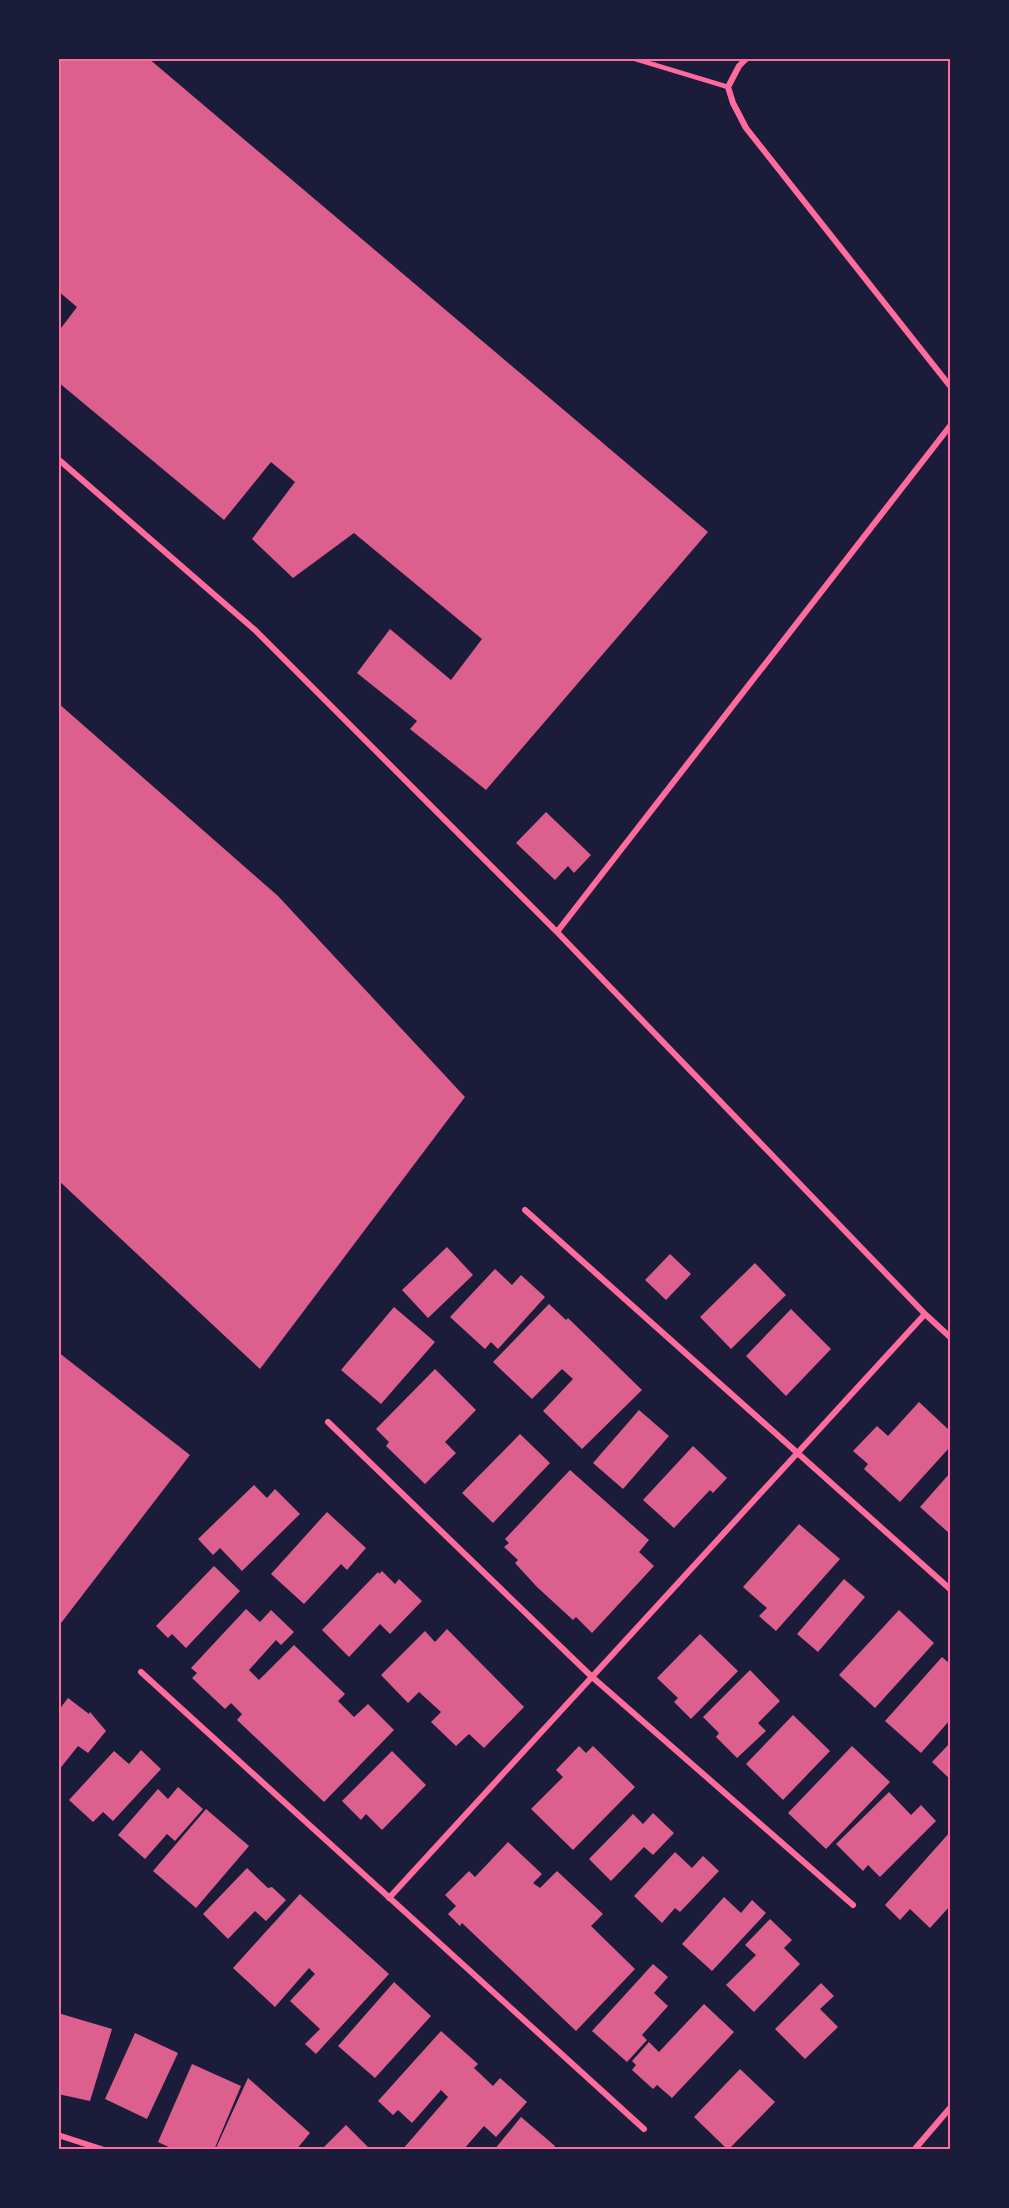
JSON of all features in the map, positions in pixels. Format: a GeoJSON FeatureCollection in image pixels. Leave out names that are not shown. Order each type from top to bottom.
{"type":"FeatureCollection","features":[{"type":"Feature","properties":{"kind":"street"},"geometry":{"type":"LineString","coordinates":[[747,58],[739,66],[728,87],[733,103],[746,128],[951,386]]}},
{"type":"Feature","properties":{"kind":"street"},"geometry":{"type":"LineString","coordinates":[[557,932],[951,426]]}},
{"type":"Feature","properties":{"kind":"street"},"geometry":{"type":"LineString","coordinates":[[58,459],[255,630],[557,932],[925,1314],[951,1337]]}},
{"type":"Feature","properties":{"kind":"street"},"geometry":{"type":"LineString","coordinates":[[525,1210],[951,1589]]}},
{"type":"Feature","properties":{"kind":"street"},"geometry":{"type":"LineString","coordinates":[[388,1898],[925,1314]]}},
{"type":"Feature","properties":{"kind":"street"},"geometry":{"type":"LineString","coordinates":[[328,1422],[591,1676],[853,1905]]}},
{"type":"Feature","properties":{"kind":"street"},"geometry":{"type":"LineString","coordinates":[[141,1672],[644,2129]]}},
{"type":"Feature","properties":{"kind":"street"},"geometry":{"type":"LineString","coordinates":[[914,2150],[951,2108]]}},
{"type":"Feature","properties":{"kind":"street"},"geometry":{"type":"LineString","coordinates":[[58,2135],[104,2150]]}},
{"type":"Feature","properties":{"kind":"lane"},"geometry":{"type":"LineString","coordinates":[[632,58],[728,87]]}},
{"type":"Feature","properties":{"kind":"building"},"geometry":{"type":"Polygon","coordinates":[[[58,58],[148,58],[708,532],[486,790],[410,729],[417,721],[357,673],[390,629],[451,680],[482,639],[354,533],[293,578],[252,539],[295,482],[271,462],[224,520],[58,382],[58,332],[77,307],[58,291],[58,58]]]}},
{"type":"Feature","properties":{"kind":"building"},"geometry":{"type":"Polygon","coordinates":[[[58,703],[278,896],[465,1097],[260,1369],[58,1180],[58,703]]]}},
{"type":"Feature","properties":{"kind":"building"},"geometry":{"type":"Polygon","coordinates":[[[546,812],[591,855],[574,873],[568,866],[555,880],[516,843],[546,812]]]}},
{"type":"Feature","properties":{"kind":"building"},"geometry":{"type":"Polygon","coordinates":[[[447,1247],[473,1275],[428,1318],[402,1290],[447,1247]]]}},
{"type":"Feature","properties":{"kind":"building"},"geometry":{"type":"Polygon","coordinates":[[[670,1254],[691,1274],[666,1300],[645,1280],[670,1254]]]}},
{"type":"Feature","properties":{"kind":"building"},"geometry":{"type":"Polygon","coordinates":[[[755,1263],[786,1295],[731,1349],[700,1317],[755,1263]]]}},
{"type":"Feature","properties":{"kind":"building"},"geometry":{"type":"Polygon","coordinates":[[[495,1269],[512,1285],[521,1275],[545,1297],[498,1349],[491,1342],[485,1349],[450,1317],[495,1269]]]}},
{"type":"Feature","properties":{"kind":"building"},"geometry":{"type":"Polygon","coordinates":[[[549,1304],[566,1320],[568,1318],[642,1390],[582,1449],[543,1411],[573,1379],[562,1369],[532,1399],[493,1362],[549,1304]]]}},
{"type":"Feature","properties":{"kind":"building"},"geometry":{"type":"Polygon","coordinates":[[[394,1307],[435,1342],[381,1404],[341,1370],[394,1307]]]}},
{"type":"Feature","properties":{"kind":"building"},"geometry":{"type":"Polygon","coordinates":[[[791,1309],[831,1349],[786,1396],[746,1356],[791,1309]]]}},
{"type":"Feature","properties":{"kind":"building"},"geometry":{"type":"Polygon","coordinates":[[[58,1352],[190,1455],[58,1627],[58,1352]]]}},
{"type":"Feature","properties":{"kind":"building"},"geometry":{"type":"Polygon","coordinates":[[[435,1369],[476,1410],[445,1442],[456,1453],[425,1484],[386,1446],[389,1442],[376,1429],[435,1369]]]}},
{"type":"Feature","properties":{"kind":"building"},"geometry":{"type":"Polygon","coordinates":[[[919,1402],[950,1431],[950,1447],[900,1502],[864,1469],[868,1464],[853,1451],[877,1426],[888,1436],[919,1402]]]}},
{"type":"Feature","properties":{"kind":"building"},"geometry":{"type":"Polygon","coordinates":[[[639,1410],[669,1436],[623,1489],[593,1463],[639,1410]]]}},
{"type":"Feature","properties":{"kind":"building"},"geometry":{"type":"Polygon","coordinates":[[[520,1434],[550,1463],[493,1523],[462,1493],[520,1434]]]}},
{"type":"Feature","properties":{"kind":"building"},"geometry":{"type":"Polygon","coordinates":[[[693,1446],[727,1478],[713,1493],[710,1490],[674,1528],[643,1500],[693,1446]]]}},
{"type":"Feature","properties":{"kind":"building"},"geometry":{"type":"Polygon","coordinates":[[[570,1470],[649,1540],[639,1552],[654,1566],[592,1633],[576,1617],[573,1620],[537,1587],[515,1563],[518,1560],[504,1547],[509,1543],[505,1539],[570,1470]]]}},
{"type":"Feature","properties":{"kind":"building"},"geometry":{"type":"Polygon","coordinates":[[[950,1473],[950,1534],[920,1507],[950,1473]]]}},
{"type":"Feature","properties":{"kind":"building"},"geometry":{"type":"Polygon","coordinates":[[[254,1485],[267,1498],[275,1489],[300,1514],[242,1571],[220,1548],[213,1555],[198,1539],[254,1485]]]}},
{"type":"Feature","properties":{"kind":"building"},"geometry":{"type":"Polygon","coordinates":[[[327,1512],[366,1548],[347,1570],[341,1564],[304,1604],[271,1574],[327,1512]]]}},
{"type":"Feature","properties":{"kind":"building"},"geometry":{"type":"Polygon","coordinates":[[[799,1524],[840,1559],[776,1631],[759,1616],[767,1608],[743,1587],[799,1524]]]}},
{"type":"Feature","properties":{"kind":"building"},"geometry":{"type":"Polygon","coordinates":[[[214,1566],[240,1591],[186,1648],[172,1634],[168,1638],[156,1626],[214,1566]]]}},
{"type":"Feature","properties":{"kind":"building"},"geometry":{"type":"Polygon","coordinates":[[[382,1571],[395,1584],[399,1579],[422,1601],[390,1634],[380,1624],[349,1657],[322,1630],[378,1572],[379,1574],[382,1571]]]}},
{"type":"Feature","properties":{"kind":"building"},"geometry":{"type":"Polygon","coordinates":[[[844,1579],[865,1597],[818,1652],[797,1634],[844,1579]]]}},
{"type":"Feature","properties":{"kind":"building"},"geometry":{"type":"Polygon","coordinates":[[[246,1609],[260,1622],[271,1610],[294,1632],[281,1645],[276,1640],[249,1670],[259,1680],[294,1645],[345,1694],[338,1701],[354,1717],[368,1704],[394,1730],[324,1802],[237,1720],[242,1714],[231,1703],[225,1709],[192,1678],[197,1673],[191,1668],[246,1609]]]}},
{"type":"Feature","properties":{"kind":"building"},"geometry":{"type":"Polygon","coordinates":[[[899,1610],[934,1643],[875,1708],[839,1675],[899,1610]]]}},
{"type":"Feature","properties":{"kind":"building"},"geometry":{"type":"Polygon","coordinates":[[[447,1629],[524,1707],[484,1748],[469,1734],[456,1746],[431,1722],[441,1712],[419,1692],[408,1703],[381,1675],[425,1631],[435,1642],[447,1629]]]}},
{"type":"Feature","properties":{"kind":"building"},"geometry":{"type":"Polygon","coordinates":[[[700,1634],[738,1671],[691,1719],[674,1702],[678,1698],[657,1678],[700,1634]]]}},
{"type":"Feature","properties":{"kind":"building"},"geometry":{"type":"Polygon","coordinates":[[[942,1657],[950,1664],[950,1720],[921,1753],[885,1721],[942,1657]]]}},
{"type":"Feature","properties":{"kind":"building"},"geometry":{"type":"Polygon","coordinates":[[[750,1670],[780,1701],[758,1723],[766,1731],[737,1758],[716,1737],[719,1733],[703,1717],[750,1670]]]}},
{"type":"Feature","properties":{"kind":"building"},"geometry":{"type":"Polygon","coordinates":[[[68,1698],[89,1714],[90,1712],[106,1731],[88,1753],[78,1746],[58,1771],[58,1711],[68,1698]]]}},
{"type":"Feature","properties":{"kind":"building"},"geometry":{"type":"Polygon","coordinates":[[[793,1715],[830,1751],[783,1800],[746,1764],[793,1715]]]}},
{"type":"Feature","properties":{"kind":"building"},"geometry":{"type":"Polygon","coordinates":[[[950,1743],[950,1779],[932,1762],[950,1743]]]}},
{"type":"Feature","properties":{"kind":"building"},"geometry":{"type":"Polygon","coordinates":[[[579,1746],[586,1753],[593,1746],[635,1787],[573,1850],[531,1809],[563,1777],[556,1770],[579,1746]]]}},
{"type":"Feature","properties":{"kind":"building"},"geometry":{"type":"Polygon","coordinates":[[[852,1746],[890,1782],[826,1849],[788,1813],[852,1746]]]}},
{"type":"Feature","properties":{"kind":"building"},"geometry":{"type":"Polygon","coordinates":[[[141,1750],[161,1769],[113,1821],[103,1812],[93,1822],[69,1800],[114,1751],[129,1764],[141,1750]]]}},
{"type":"Feature","properties":{"kind":"building"},"geometry":{"type":"Polygon","coordinates":[[[392,1751],[426,1785],[382,1830],[366,1814],[361,1820],[342,1801],[392,1751]]]}},
{"type":"Feature","properties":{"kind":"building"},"geometry":{"type":"Polygon","coordinates":[[[178,1787],[203,1809],[175,1841],[167,1834],[145,1859],[118,1835],[158,1789],[168,1799],[178,1787]]]}},
{"type":"Feature","properties":{"kind":"building"},"geometry":{"type":"Polygon","coordinates":[[[889,1792],[911,1815],[921,1805],[936,1821],[880,1877],[868,1865],[863,1871],[836,1844],[889,1792]]]}},
{"type":"Feature","properties":{"kind":"building"},"geometry":{"type":"Polygon","coordinates":[[[206,1809],[249,1846],[196,1908],[153,1871],[206,1809]]]}},
{"type":"Feature","properties":{"kind":"building"},"geometry":{"type":"Polygon","coordinates":[[[653,1813],[674,1833],[653,1855],[644,1847],[611,1881],[589,1859],[633,1814],[643,1824],[653,1813]]]}},
{"type":"Feature","properties":{"kind":"building"},"geometry":{"type":"Polygon","coordinates":[[[950,1832],[950,1906],[930,1928],[910,1909],[900,1920],[885,1905],[950,1832]]]}},
{"type":"Feature","properties":{"kind":"building"},"geometry":{"type":"Polygon","coordinates":[[[508,1842],[542,1874],[533,1883],[540,1888],[557,1871],[603,1914],[591,1926],[635,1969],[576,2031],[462,1923],[460,1926],[448,1914],[456,1906],[445,1895],[469,1871],[475,1877],[508,1842]]]}},
{"type":"Feature","properties":{"kind":"building"},"geometry":{"type":"Polygon","coordinates":[[[675,1852],[692,1868],[703,1856],[719,1871],[680,1912],[675,1908],[662,1923],[634,1896],[675,1852]]]}},
{"type":"Feature","properties":{"kind":"building"},"geometry":{"type":"Polygon","coordinates":[[[247,1868],[268,1888],[272,1887],[286,1900],[266,1921],[255,1911],[228,1939],[203,1914],[247,1868]]]}},
{"type":"Feature","properties":{"kind":"building"},"geometry":{"type":"Polygon","coordinates":[[[300,1894],[389,1974],[316,2054],[305,2044],[320,2029],[290,2001],[315,1974],[309,1968],[275,2007],[233,1968],[300,1894]]]}},
{"type":"Feature","properties":{"kind":"building"},"geometry":{"type":"Polygon","coordinates":[[[724,1897],[741,1913],[752,1900],[766,1913],[712,1971],[682,1944],[724,1897]]]}},
{"type":"Feature","properties":{"kind":"building"},"geometry":{"type":"Polygon","coordinates":[[[770,1919],[792,1940],[784,1948],[800,1964],[754,2012],[726,1985],[756,1955],[745,1945],[770,1919]]]}},
{"type":"Feature","properties":{"kind":"building"},"geometry":{"type":"Polygon","coordinates":[[[653,1964],[668,1977],[654,1993],[668,2006],[642,2035],[647,2040],[627,2062],[592,2031],[653,1964]]]}},
{"type":"Feature","properties":{"kind":"building"},"geometry":{"type":"Polygon","coordinates":[[[394,1982],[431,2016],[375,2078],[338,2046],[394,1982]]]}},
{"type":"Feature","properties":{"kind":"building"},"geometry":{"type":"Polygon","coordinates":[[[821,1983],[834,1996],[820,2009],[838,2027],[805,2059],[775,2029],[821,1983]]]}},
{"type":"Feature","properties":{"kind":"building"},"geometry":{"type":"Polygon","coordinates":[[[704,2004],[734,2032],[672,2098],[657,2085],[653,2089],[632,2070],[636,2065],[632,2061],[649,2042],[659,2052],[704,2004]]]}},
{"type":"Feature","properties":{"kind":"building"},"geometry":{"type":"Polygon","coordinates":[[[58,2013],[112,2029],[90,2101],[58,2094],[58,2013]]]}},
{"type":"Feature","properties":{"kind":"building"},"geometry":{"type":"Polygon","coordinates":[[[441,2031],[478,2064],[474,2068],[493,2086],[500,2078],[527,2102],[496,2137],[484,2126],[463,2150],[446,2150],[443,2147],[440,2150],[402,2150],[448,2097],[441,2090],[412,2123],[398,2110],[393,2115],[378,2101],[441,2031]]]}},
{"type":"Feature","properties":{"kind":"building"},"geometry":{"type":"Polygon","coordinates":[[[135,2033],[178,2053],[147,2119],[105,2099],[135,2033]]]}},
{"type":"Feature","properties":{"kind":"building"},"geometry":{"type":"Polygon","coordinates":[[[192,2064],[241,2086],[214,2150],[175,2150],[158,2142],[192,2064]]]}},
{"type":"Feature","properties":{"kind":"building"},"geometry":{"type":"Polygon","coordinates":[[[740,2069],[775,2102],[728,2150],[694,2117],[740,2069]]]}},
{"type":"Feature","properties":{"kind":"building"},"geometry":{"type":"Polygon","coordinates":[[[248,2078],[310,2133],[296,2150],[215,2150],[248,2078]]]}},
{"type":"Feature","properties":{"kind":"building"},"geometry":{"type":"Polygon","coordinates":[[[521,2117],[555,2146],[552,2150],[494,2150],[521,2117]]]}},
{"type":"Feature","properties":{"kind":"building"},"geometry":{"type":"Polygon","coordinates":[[[346,2125],[371,2150],[321,2150],[346,2125]]]}}]}
